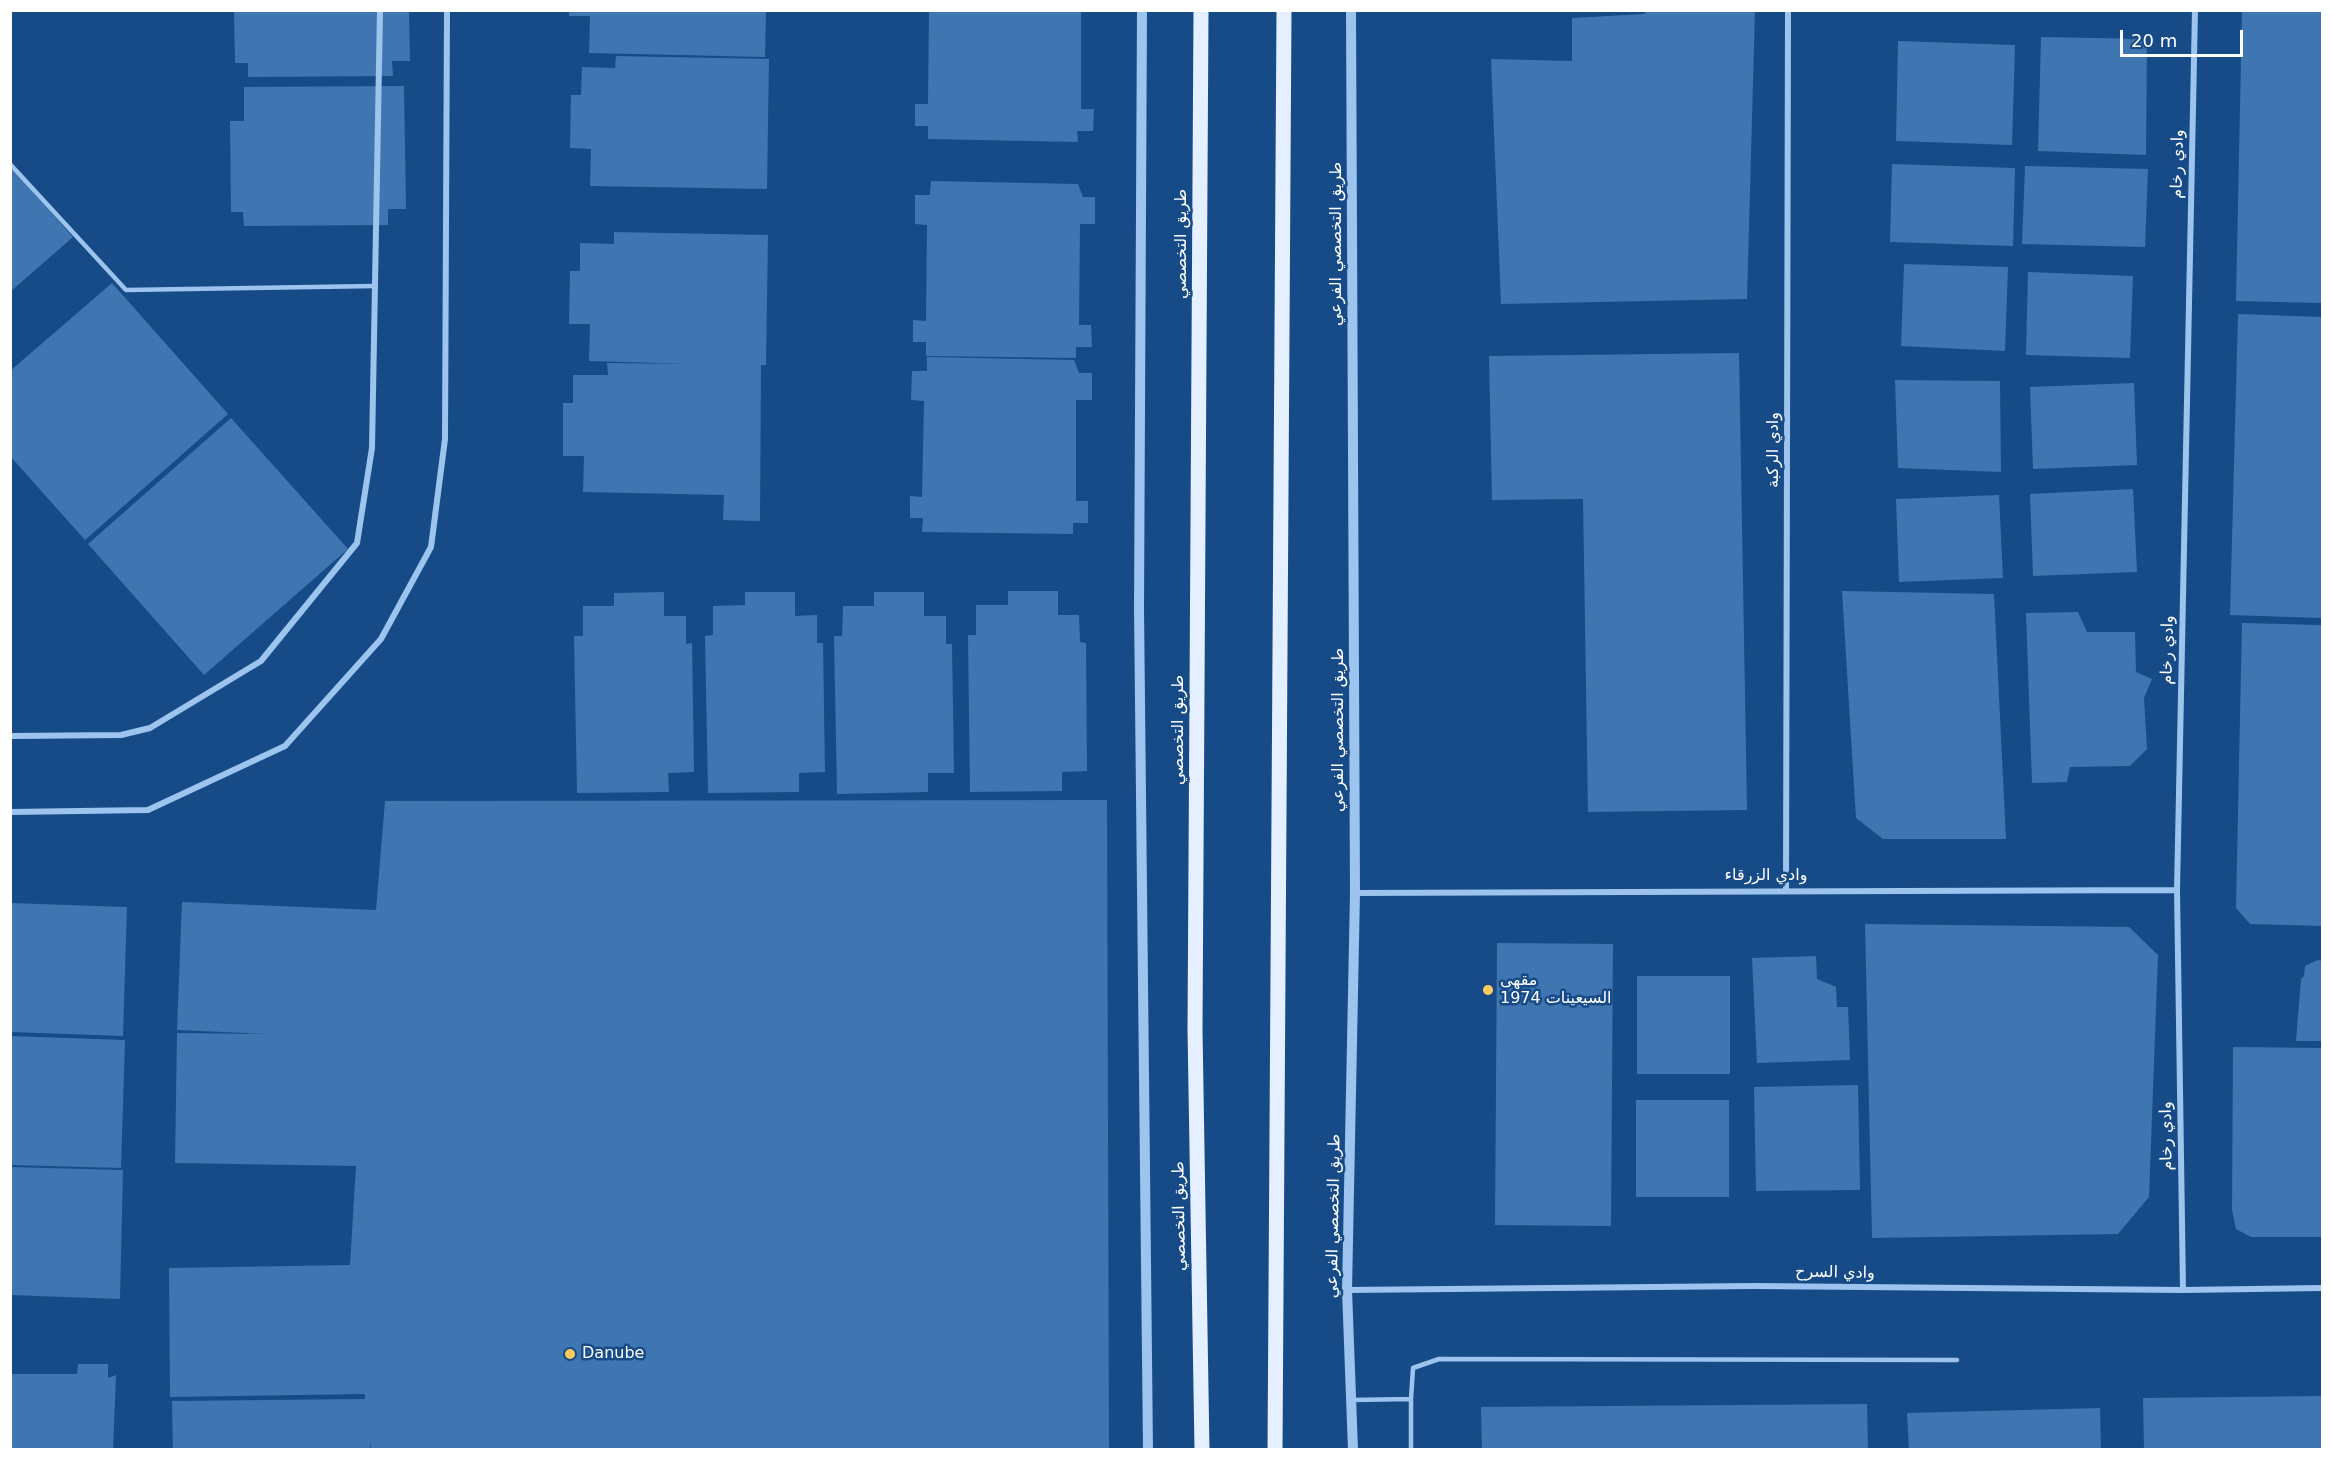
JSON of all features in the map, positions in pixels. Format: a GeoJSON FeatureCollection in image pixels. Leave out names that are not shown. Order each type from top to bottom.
{"type":"FeatureCollection","features":[{"type":"Feature","properties":{"kind":"main road","name":"طريق التخصصي"},"geometry":{"type":"LineString","coordinates":[[1202,10],[1195,1029],[1202,1449]]}},
{"type":"Feature","properties":{"kind":"main road"},"geometry":{"type":"LineString","coordinates":[[1275,1449],[1284,10]]}},
{"type":"Feature","properties":{"kind":"street"},"geometry":{"type":"LineString","coordinates":[[10,736],[121,735],[150,728],[261,661],[357,543],[372,448],[377,286],[380,10]]}},
{"type":"Feature","properties":{"kind":"street"},"geometry":{"type":"LineString","coordinates":[[10,812],[148,810],[285,746],[381,639],[393,618],[431,547],[445,439],[447,10]]}},
{"type":"Feature","properties":{"kind":"street"},"geometry":{"type":"LineString","coordinates":[[1142,10],[1139,608],[1148,1449]]}},
{"type":"Feature","properties":{"kind":"street","name":"طريق التخصصي الفرعي"},"geometry":{"type":"LineString","coordinates":[[1351,10],[1355,892],[1347,1290],[1353,1449]]}},
{"type":"Feature","properties":{"kind":"street","name":"وادي الركبة"},"geometry":{"type":"LineString","coordinates":[[1786,889],[1788,10]]}},
{"type":"Feature","properties":{"kind":"street","name":"وادي رخام"},"geometry":{"type":"LineString","coordinates":[[2183,1290],[2177,890],[2195,10]]}},
{"type":"Feature","properties":{"kind":"street","name":"وادي الزرقاء"},"geometry":{"type":"LineString","coordinates":[[1355,892],[1786,889],[2177,890]]}},
{"type":"Feature","properties":{"kind":"street","name":"وادي السرح"},"geometry":{"type":"LineString","coordinates":[[1347,1290],[1755,1286],[2183,1290],[2322,1288]]}},
{"type":"Feature","properties":{"kind":"lane"},"geometry":{"type":"LineString","coordinates":[[10,164],[126,290],[377,286]]}},
{"type":"Feature","properties":{"kind":"lane"},"geometry":{"type":"LineString","coordinates":[[1412,1449],[1413,1368],[1439,1359],[1957,1360]]}},
{"type":"Feature","properties":{"kind":"lane"},"geometry":{"type":"LineString","coordinates":[[1351,1400],[1411,1399]]}},
{"type":"Feature","properties":{"kind":"building"},"geometry":{"type":"Polygon","coordinates":[[[234,10],[409,10],[410,61],[392,61],[393,76],[248,77],[248,63],[235,63],[234,10]]]}},
{"type":"Feature","properties":{"kind":"building"},"geometry":{"type":"Polygon","coordinates":[[[569,10],[766,10],[765,57],[589,53],[590,16],[569,16],[569,10]]]}},
{"type":"Feature","properties":{"kind":"building"},"geometry":{"type":"Polygon","coordinates":[[[929,10],[1081,10],[1081,109],[1094,109],[1093,131],[1077,131],[1078,142],[928,139],[928,126],[915,126],[915,104],[928,104],[929,10]]]}},
{"type":"Feature","properties":{"kind":"building"},"geometry":{"type":"Polygon","coordinates":[[[1645,10],[1755,10],[1747,299],[1501,304],[1491,59],[1572,61],[1572,18],[1645,14],[1645,10]]]}},
{"type":"Feature","properties":{"kind":"building"},"geometry":{"type":"Polygon","coordinates":[[[2242,10],[2322,10],[2322,303],[2236,301],[2242,10]]]}},
{"type":"Feature","properties":{"kind":"building"},"geometry":{"type":"Polygon","coordinates":[[[2041,37],[2147,39],[2146,155],[2038,151],[2041,37]]]}},
{"type":"Feature","properties":{"kind":"building"},"geometry":{"type":"Polygon","coordinates":[[[1898,41],[2015,45],[2012,145],[1896,141],[1898,41]]]}},
{"type":"Feature","properties":{"kind":"building"},"geometry":{"type":"Polygon","coordinates":[[[616,56],[769,59],[767,189],[590,186],[591,149],[570,148],[571,95],[581,95],[582,67],[615,68],[616,56]]]}},
{"type":"Feature","properties":{"kind":"building"},"geometry":{"type":"Polygon","coordinates":[[[404,86],[406,209],[388,209],[388,225],[244,226],[243,212],[231,212],[230,121],[244,121],[244,87],[404,86]]]}},
{"type":"Feature","properties":{"kind":"building"},"geometry":{"type":"Polygon","coordinates":[[[1892,164],[2015,168],[2013,246],[1890,242],[1892,164]]]}},
{"type":"Feature","properties":{"kind":"building"},"geometry":{"type":"Polygon","coordinates":[[[10,166],[73,237],[10,292],[10,166]]]}},
{"type":"Feature","properties":{"kind":"building"},"geometry":{"type":"Polygon","coordinates":[[[2025,166],[2148,169],[2145,247],[2022,244],[2025,166]]]}},
{"type":"Feature","properties":{"kind":"building"},"geometry":{"type":"Polygon","coordinates":[[[931,181],[1078,184],[1083,197],[1095,197],[1095,224],[1080,224],[1079,325],[1091,325],[1092,347],[1076,347],[1076,358],[926,356],[926,342],[913,342],[913,320],[926,321],[927,225],[915,224],[915,195],[930,195],[931,181]]]}},
{"type":"Feature","properties":{"kind":"building"},"geometry":{"type":"Polygon","coordinates":[[[614,232],[768,235],[766,365],[761,365],[760,521],[723,520],[724,495],[583,492],[584,456],[563,456],[563,403],[573,403],[573,375],[608,375],[607,363],[689,364],[589,361],[590,324],[569,324],[570,271],[580,271],[580,243],[614,244],[614,232]]]}},
{"type":"Feature","properties":{"kind":"building"},"geometry":{"type":"Polygon","coordinates":[[[1904,264],[2008,267],[2005,351],[1901,346],[1904,264]]]}},
{"type":"Feature","properties":{"kind":"building"},"geometry":{"type":"Polygon","coordinates":[[[2028,272],[2133,276],[2130,358],[2026,355],[2028,272]]]}},
{"type":"Feature","properties":{"kind":"building"},"geometry":{"type":"Polygon","coordinates":[[[112,283],[228,414],[85,540],[10,456],[10,371],[112,283]]]}},
{"type":"Feature","properties":{"kind":"building"},"geometry":{"type":"Polygon","coordinates":[[[2238,314],[2322,317],[2322,618],[2230,615],[2238,314]]]}},
{"type":"Feature","properties":{"kind":"building"},"geometry":{"type":"Polygon","coordinates":[[[1739,353],[1747,810],[1588,812],[1583,499],[1492,500],[1489,356],[1739,353]]]}},
{"type":"Feature","properties":{"kind":"building"},"geometry":{"type":"Polygon","coordinates":[[[927,357],[1074,360],[1079,373],[1092,373],[1092,400],[1076,400],[1076,501],[1088,501],[1088,523],[1073,523],[1073,534],[922,532],[923,518],[910,518],[910,496],[922,497],[924,401],[911,400],[912,371],[927,371],[927,357]]]}},
{"type":"Feature","properties":{"kind":"building"},"geometry":{"type":"Polygon","coordinates":[[[1895,380],[2000,381],[2001,472],[1898,468],[1895,380]]]}},
{"type":"Feature","properties":{"kind":"building"},"geometry":{"type":"Polygon","coordinates":[[[2134,383],[2137,465],[2033,469],[2030,387],[2134,383]]]}},
{"type":"Feature","properties":{"kind":"building"},"geometry":{"type":"Polygon","coordinates":[[[231,418],[348,549],[204,675],[88,544],[231,418]]]}},
{"type":"Feature","properties":{"kind":"building"},"geometry":{"type":"Polygon","coordinates":[[[2133,489],[2137,572],[2033,576],[2030,494],[2133,489]]]}},
{"type":"Feature","properties":{"kind":"building"},"geometry":{"type":"Polygon","coordinates":[[[1999,495],[2003,578],[1899,582],[1896,499],[1999,495]]]}},
{"type":"Feature","properties":{"kind":"building"},"geometry":{"type":"Polygon","coordinates":[[[1008,591],[1058,591],[1058,615],[1079,615],[1080,642],[1086,643],[1087,771],[1062,772],[1062,791],[970,792],[968,635],[976,635],[976,605],[1008,605],[1008,591]]]}},
{"type":"Feature","properties":{"kind":"building"},"geometry":{"type":"Polygon","coordinates":[[[1842,591],[1994,594],[2006,839],[1883,839],[1856,818],[1842,591]]]}},
{"type":"Feature","properties":{"kind":"building"},"geometry":{"type":"Polygon","coordinates":[[[664,592],[664,616],[686,616],[686,644],[692,643],[694,772],[668,773],[669,792],[577,793],[574,636],[583,636],[583,606],[614,606],[614,593],[664,592]]]}},
{"type":"Feature","properties":{"kind":"building"},"geometry":{"type":"Polygon","coordinates":[[[745,592],[795,592],[795,616],[817,615],[817,643],[823,643],[825,772],[799,773],[799,792],[708,793],[705,636],[713,635],[713,606],[745,605],[745,592]]]}},
{"type":"Feature","properties":{"kind":"building"},"geometry":{"type":"Polygon","coordinates":[[[874,592],[924,592],[924,616],[946,616],[946,644],[952,644],[954,773],[928,773],[928,792],[837,794],[834,636],[842,636],[843,606],[874,606],[874,592]]]}},
{"type":"Feature","properties":{"kind":"building"},"geometry":{"type":"Polygon","coordinates":[[[2078,612],[2087,632],[2135,632],[2136,672],[2152,679],[2144,698],[2147,749],[2130,766],[2070,767],[2067,782],[2032,783],[2026,613],[2078,612]]]}},
{"type":"Feature","properties":{"kind":"building"},"geometry":{"type":"Polygon","coordinates":[[[2242,623],[2322,625],[2322,926],[2250,924],[2236,908],[2242,623]]]}},
{"type":"Feature","properties":{"kind":"building"},"geometry":{"type":"Polygon","coordinates":[[[1107,800],[1109,1450],[371,1450],[370,1440],[370,1450],[173,1450],[172,1401],[365,1399],[365,1394],[170,1397],[169,1268],[350,1265],[356,1166],[175,1163],[177,1033],[268,1034],[177,1030],[182,902],[376,910],[385,801],[1107,800]]]}},
{"type":"Feature","properties":{"kind":"building"},"geometry":{"type":"Polygon","coordinates":[[[10,903],[127,907],[123,1036],[10,1032],[10,903]]]}},
{"type":"Feature","properties":{"kind":"building"},"geometry":{"type":"Polygon","coordinates":[[[1865,924],[2129,927],[2158,955],[2149,1197],[2118,1234],[1872,1238],[1865,924]]]}},
{"type":"Feature","properties":{"kind":"building"},"geometry":{"type":"Polygon","coordinates":[[[1497,943],[1613,944],[1611,1226],[1495,1225],[1497,943]]]}},
{"type":"Feature","properties":{"kind":"building"},"geometry":{"type":"Polygon","coordinates":[[[1816,956],[1817,979],[1836,987],[1837,1007],[1848,1007],[1850,1060],[1757,1063],[1752,958],[1816,956]]]}},
{"type":"Feature","properties":{"kind":"building"},"geometry":{"type":"Polygon","coordinates":[[[2318,960],[2322,961],[2322,1041],[2296,1041],[2301,979],[2304,976],[2305,966],[2318,960]]]}},
{"type":"Feature","properties":{"kind":"building"},"geometry":{"type":"Polygon","coordinates":[[[1637,976],[1730,976],[1730,1074],[1637,1074],[1637,976]]]}},
{"type":"Feature","properties":{"kind":"building"},"geometry":{"type":"Polygon","coordinates":[[[10,1036],[125,1040],[121,1168],[10,1165],[10,1036]]]}},
{"type":"Feature","properties":{"kind":"building"},"geometry":{"type":"Polygon","coordinates":[[[2233,1047],[2322,1048],[2322,1237],[2251,1237],[2236,1229],[2232,1210],[2233,1047]]]}},
{"type":"Feature","properties":{"kind":"building"},"geometry":{"type":"Polygon","coordinates":[[[1858,1085],[1860,1190],[1756,1191],[1754,1087],[1858,1085]]]}},
{"type":"Feature","properties":{"kind":"building"},"geometry":{"type":"Polygon","coordinates":[[[1636,1100],[1729,1100],[1729,1197],[1636,1197],[1636,1100]]]}},
{"type":"Feature","properties":{"kind":"building"},"geometry":{"type":"Polygon","coordinates":[[[10,1167],[123,1170],[120,1299],[10,1295],[10,1167]]]}},
{"type":"Feature","properties":{"kind":"building"},"geometry":{"type":"Polygon","coordinates":[[[78,1364],[108,1364],[108,1378],[116,1375],[113,1450],[10,1450],[10,1374],[77,1374],[78,1364]]]}},
{"type":"Feature","properties":{"kind":"building"},"geometry":{"type":"Polygon","coordinates":[[[2322,1396],[2322,1450],[2144,1450],[2143,1398],[2322,1396]]]}},
{"type":"Feature","properties":{"kind":"building"},"geometry":{"type":"Polygon","coordinates":[[[1867,1404],[1868,1450],[1482,1450],[1481,1407],[1867,1404]]]}},
{"type":"Feature","properties":{"kind":"building"},"geometry":{"type":"Polygon","coordinates":[[[2100,1408],[2101,1450],[1909,1450],[1907,1413],[2100,1408]]]}},
{"type":"Feature","properties":{"kind":"place","name":"مقهى السيعينات 1974"},"geometry":{"type":"Point","coordinates":[1488,990]}},
{"type":"Feature","properties":{"kind":"place","name":"Danube"},"geometry":{"type":"Point","coordinates":[570,1354]}}]}
